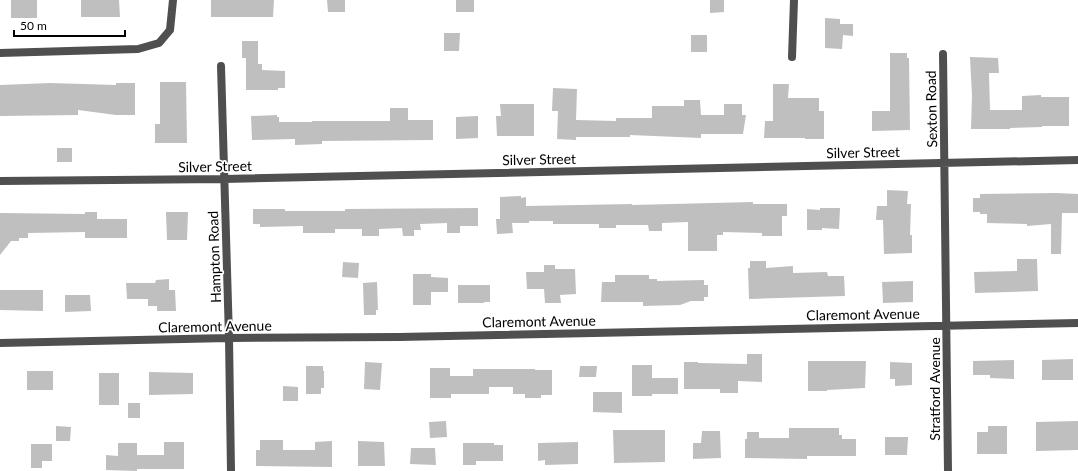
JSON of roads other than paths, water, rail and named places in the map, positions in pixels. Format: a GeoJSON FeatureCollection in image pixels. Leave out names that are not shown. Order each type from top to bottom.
{"type":"FeatureCollection","features":[{"type":"Feature","properties":{"kind":"street"},"geometry":{"type":"LineString","coordinates":[[0,53],[138,48],[159,43],[170,30],[173,0]]}},
{"type":"Feature","properties":{"kind":"street"},"geometry":{"type":"LineString","coordinates":[[792,57],[794,0]]}},
{"type":"Feature","properties":{"kind":"street","name":"Sexton Road"},"geometry":{"type":"LineString","coordinates":[[943,54],[944,163]]}},
{"type":"Feature","properties":{"kind":"street","name":"Hampton Road"},"geometry":{"type":"LineString","coordinates":[[221,66],[229,338],[231,471]]}},
{"type":"Feature","properties":{"kind":"street","name":"Silver Street"},"geometry":{"type":"LineString","coordinates":[[0,181],[224,179],[1078,160]]}},
{"type":"Feature","properties":{"kind":"street","name":"Stratford Avenue"},"geometry":{"type":"LineString","coordinates":[[944,163],[948,471]]}},
{"type":"Feature","properties":{"kind":"street","name":"Claremont Avenue"},"geometry":{"type":"LineString","coordinates":[[0,343],[229,338],[399,337],[1078,323]]}}]}
